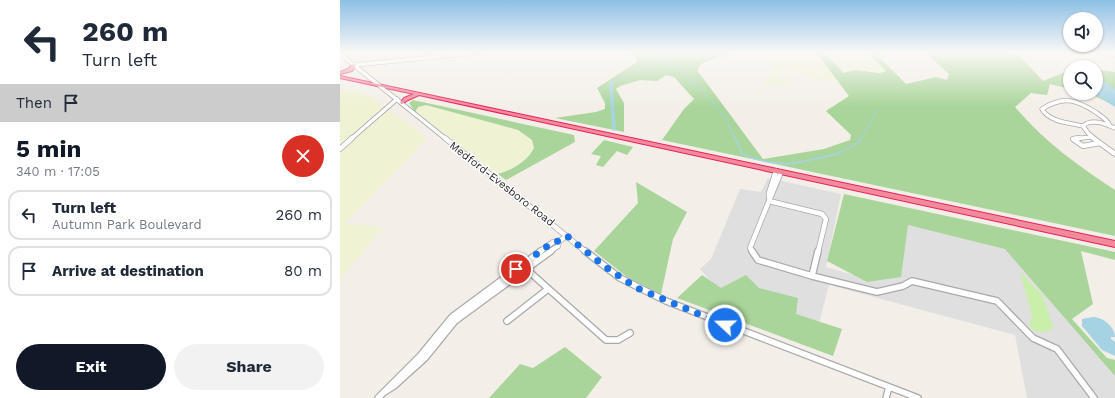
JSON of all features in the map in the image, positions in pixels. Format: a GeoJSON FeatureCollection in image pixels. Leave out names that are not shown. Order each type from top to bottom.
{"type":"FeatureCollection","features":[{"type":"Feature","properties":{"kind":"highway"},"geometry":{"type":"LineString","coordinates":[[340,77],[1115,244]]}},
{"type":"Feature","properties":{"kind":"highway"},"geometry":{"type":"LineString","coordinates":[[402,103],[409,97],[422,95]]}},
{"type":"Feature","properties":{"kind":"street","name":"Medford-Evesboro Road"},"geometry":{"type":"LineString","coordinates":[[360,71],[604,266],[637,288],[662,300],[918,398]]}},
{"type":"Feature","properties":{"kind":"street"},"geometry":{"type":"LineString","coordinates":[[340,150],[397,99]]}},
{"type":"Feature","properties":{"kind":"street"},"geometry":{"type":"LineString","coordinates":[[1110,126],[1107,120],[1073,100],[1061,99],[1042,109],[1044,113],[1053,119],[1083,126],[1090,122],[1115,128]]}},
{"type":"Feature","properties":{"kind":"street"},"geometry":{"type":"LineString","coordinates":[[1083,126],[1085,132],[1115,154]]}},
{"type":"Feature","properties":{"kind":"street"},"geometry":{"type":"LineString","coordinates":[[1091,137],[1073,139],[1083,146],[1100,143]]}},
{"type":"Feature","properties":{"kind":"street"},"geometry":{"type":"LineString","coordinates":[[778,172],[769,200],[750,248],[758,260],[812,276],[878,292],[903,286],[912,281],[997,301],[1033,338],[1057,349],[1094,398]]}},
{"type":"Feature","properties":{"kind":"street"},"geometry":{"type":"LineString","coordinates":[[769,200],[825,216],[812,276]]}},
{"type":"Feature","properties":{"kind":"street"},"geometry":{"type":"LineString","coordinates":[[381,396],[425,358],[456,321],[524,267],[558,246],[559,241],[567,236]]}},
{"type":"Feature","properties":{"kind":"street"},"geometry":{"type":"LineString","coordinates":[[524,267],[606,340],[614,342],[622,340],[630,333]]}},
{"type":"Feature","properties":{"kind":"street"},"geometry":{"type":"LineString","coordinates":[[508,321],[548,289]]}},
{"type":"Feature","properties":{"kind":"street"},"geometry":{"type":"LineString","coordinates":[[886,398],[889,387]]}},
{"type":"Feature","properties":{"kind":"shaded area"},"geometry":{"type":"Polygon","coordinates":[[[768,178],[841,194],[826,267],[868,279],[905,224],[1005,247],[1115,371],[1115,398],[1027,398],[1015,335],[829,285],[819,323],[718,290],[700,269],[711,259],[740,189],[761,192],[768,178]]]}},
{"type":"Feature","properties":{"kind":"green space"},"geometry":{"type":"Polygon","coordinates":[[[624,71],[697,71],[763,159],[824,149],[850,140],[851,135],[826,111],[849,96],[830,71],[842,71],[844,73],[860,71],[880,73],[886,71],[893,71],[906,84],[936,77],[947,80],[949,74],[945,71],[1033,71],[1043,81],[1063,73],[1063,87],[1050,84],[1047,95],[1031,93],[1015,107],[1037,131],[1062,152],[1115,190],[1115,236],[662,140],[684,109],[694,99],[674,77],[666,75],[657,81],[640,80],[620,86],[616,89],[624,103],[624,132],[555,118],[596,112],[605,109],[605,103],[597,88],[624,71]]]}},
{"type":"Feature","properties":{"kind":"green space"},"geometry":{"type":"Polygon","coordinates":[[[774,71],[829,71],[837,81],[816,80],[799,71],[776,73],[777,80],[786,77],[792,80],[781,86],[765,86],[765,81],[774,71]]]}},
{"type":"Feature","properties":{"kind":"green space"},"geometry":{"type":"Polygon","coordinates":[[[842,71],[853,71],[844,73],[842,71]]]}},
{"type":"Feature","properties":{"kind":"green space"},"geometry":{"type":"Polygon","coordinates":[[[860,71],[886,71],[880,73],[860,71]]]}},
{"type":"Feature","properties":{"kind":"green space"},"geometry":{"type":"Polygon","coordinates":[[[1103,71],[1115,72],[1115,106],[1103,100],[1103,71]]]}},
{"type":"Feature","properties":{"kind":"green space"},"geometry":{"type":"Polygon","coordinates":[[[340,88],[369,96],[425,136],[425,141],[344,224],[383,228],[340,279],[340,88]]]}},
{"type":"Feature","properties":{"kind":"green space"},"geometry":{"type":"Polygon","coordinates":[[[413,100],[574,135],[575,142],[506,180],[498,174],[509,170],[528,157],[534,148],[532,140],[518,130],[426,105],[418,107],[415,112],[409,103],[413,100]]]}},
{"type":"Feature","properties":{"kind":"green space"},"geometry":{"type":"Polygon","coordinates":[[[426,105],[518,130],[532,140],[534,148],[531,155],[507,171],[498,174],[415,112],[418,107],[426,105]]]}},
{"type":"Feature","properties":{"kind":"green space"},"geometry":{"type":"Polygon","coordinates":[[[604,140],[633,147],[627,155],[617,151],[603,167],[596,165],[601,156],[591,154],[604,140]]]}},
{"type":"Feature","properties":{"kind":"green space"},"geometry":{"type":"Polygon","coordinates":[[[636,182],[687,212],[673,239],[661,294],[627,277],[594,251],[638,203],[636,182]]]}},
{"type":"Feature","properties":{"kind":"green space"},"geometry":{"type":"Polygon","coordinates":[[[844,194],[1115,252],[1115,260],[1081,251],[1093,304],[1072,319],[1107,358],[1115,360],[1115,376],[1005,249],[908,225],[901,277],[867,282],[827,261],[844,194]]]}},
{"type":"Feature","properties":{"kind":"green space"},"geometry":{"type":"Polygon","coordinates":[[[1020,272],[1043,296],[1054,329],[1038,332],[1029,326],[1032,316],[1020,272]]]}},
{"type":"Feature","properties":{"kind":"green space"},"geometry":{"type":"Polygon","coordinates":[[[702,275],[721,288],[746,275],[759,288],[798,298],[796,314],[842,329],[833,356],[677,298],[702,275]]]}},
{"type":"Feature","properties":{"kind":"green space"},"geometry":{"type":"Polygon","coordinates":[[[565,347],[602,377],[586,398],[489,398],[520,364],[533,368],[565,347]]]}},
{"type":"Feature","properties":{"kind":"water"},"geometry":{"type":"Polygon","coordinates":[[[1103,82],[1115,89],[1115,107],[1103,99],[1103,82]]]}},
{"type":"Feature","properties":{"kind":"water"},"geometry":{"type":"Polygon","coordinates":[[[1093,317],[1101,319],[1111,326],[1115,337],[1111,337],[1111,339],[1115,342],[1115,356],[1102,350],[1082,326],[1082,319],[1093,317]]]}},
{"type":"Feature","properties":{"kind":"waterway"},"geometry":{"type":"LineString","coordinates":[[611,83],[640,71]]}},
{"type":"Feature","properties":{"kind":"waterway"},"geometry":{"type":"LineString","coordinates":[[682,71],[685,74],[685,77],[706,94],[726,118],[735,139]]}},
{"type":"Feature","properties":{"kind":"waterway"},"geometry":{"type":"LineString","coordinates":[[611,83],[614,129]]}},
{"type":"Feature","properties":{"kind":"waterway"},"geometry":{"type":"LineString","coordinates":[[861,139],[878,109]]}},
{"type":"Feature","properties":{"kind":"waterway"},"geometry":{"type":"LineString","coordinates":[[735,138],[742,154],[766,162],[790,164],[839,153],[849,149],[861,138]]}},
{"type":"Feature","properties":{"kind":"route"},"geometry":{"type":"LineString","coordinates":[[516,269],[553,242],[559,241],[567,236],[614,274],[637,288],[662,300],[725,325]]}}]}
